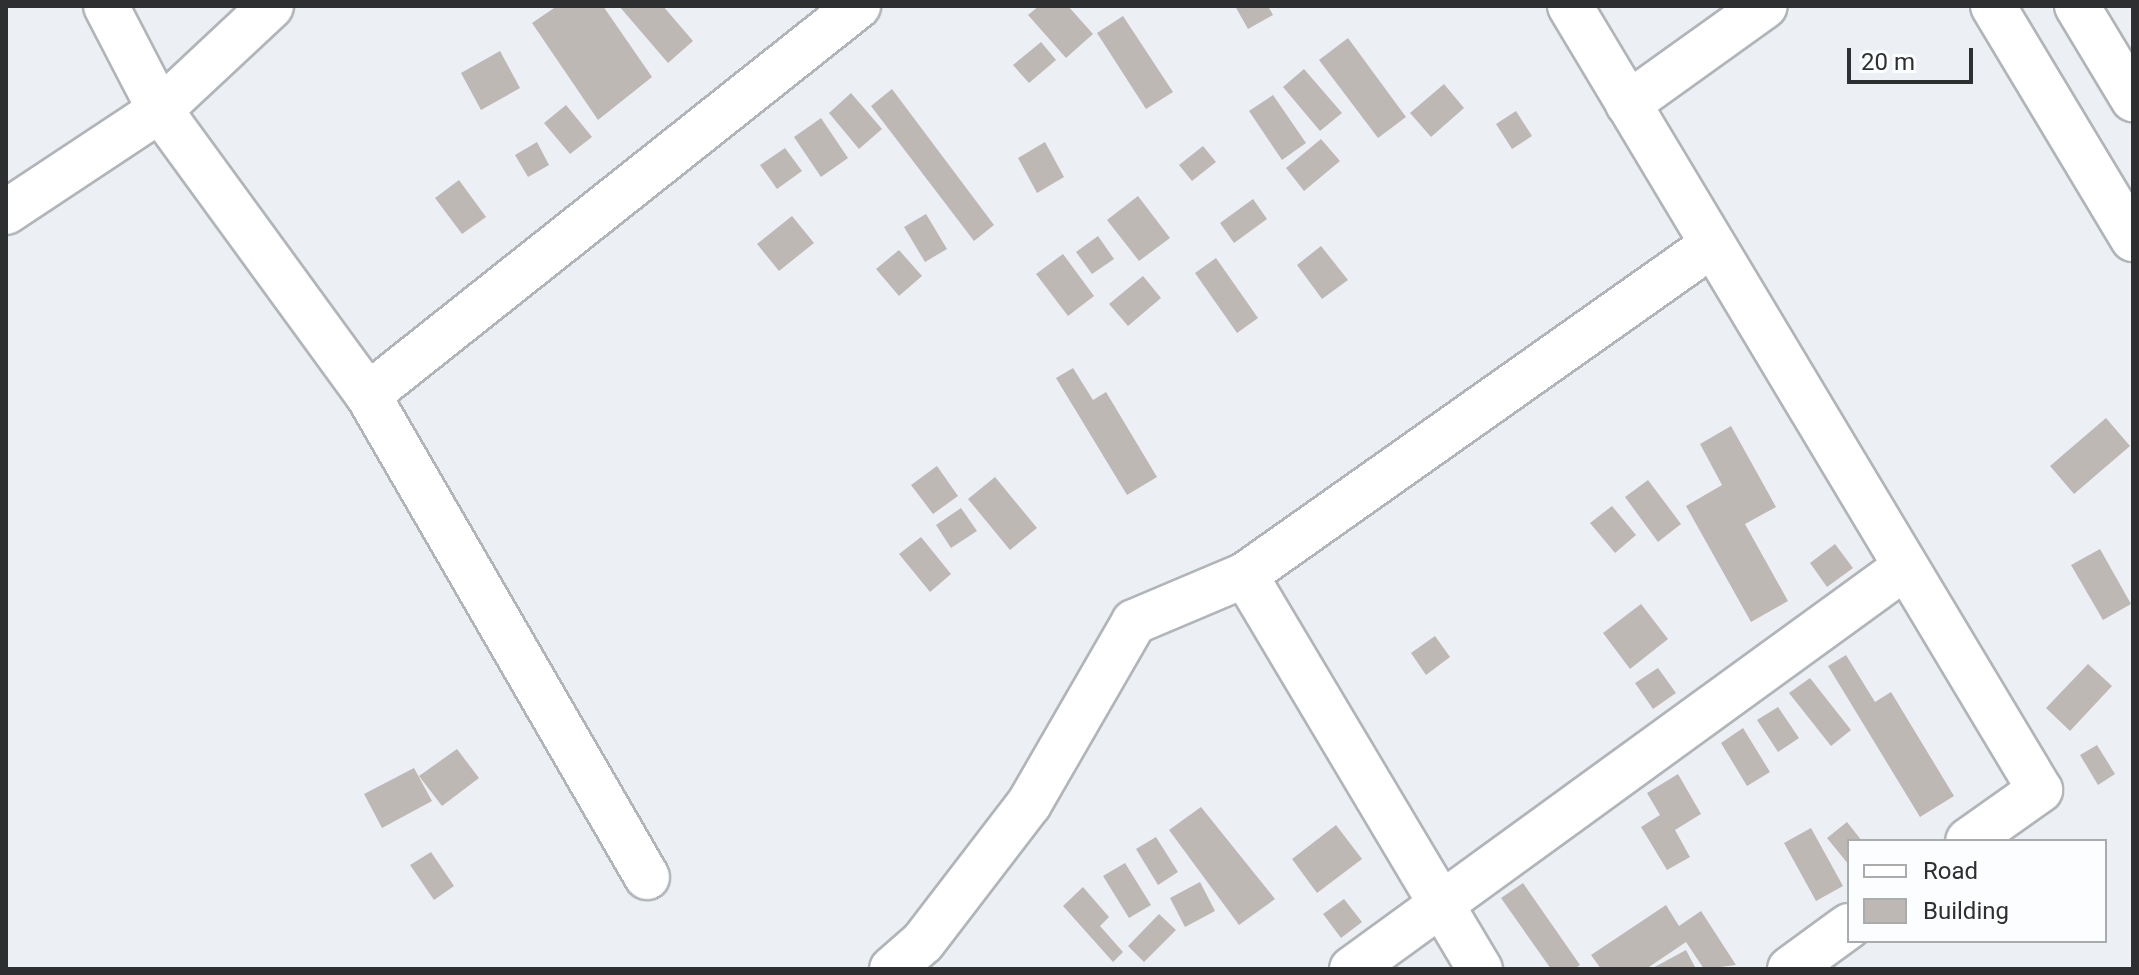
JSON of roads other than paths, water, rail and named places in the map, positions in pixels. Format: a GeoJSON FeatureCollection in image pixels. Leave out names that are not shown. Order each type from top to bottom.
{"type":"FeatureCollection","features":[{"type":"Feature","properties":{"kind":"street"},"geometry":{"type":"LineString","coordinates":[[106,6],[160,110],[368,395],[647,877]]}},
{"type":"Feature","properties":{"kind":"street"},"geometry":{"type":"LineString","coordinates":[[6,212],[160,110],[271,6]]}},
{"type":"Feature","properties":{"kind":"street"},"geometry":{"type":"LineString","coordinates":[[368,395],[858,6]]}},
{"type":"Feature","properties":{"kind":"street"},"geometry":{"type":"LineString","coordinates":[[1570,6],[1904,568],[2040,790],[1971,839]]}},
{"type":"Feature","properties":{"kind":"street"},"geometry":{"type":"LineString","coordinates":[[1628,104],[1765,6]]}},
{"type":"Feature","properties":{"kind":"street"},"geometry":{"type":"LineString","coordinates":[[1993,6],[2133,239]]}},
{"type":"Feature","properties":{"kind":"street"},"geometry":{"type":"LineString","coordinates":[[2077,6],[2133,99]]}},
{"type":"Feature","properties":{"kind":"street"},"geometry":{"type":"LineString","coordinates":[[892,969],[923,942],[1029,804],[1134,622],[1245,575],[1712,245]]}},
{"type":"Feature","properties":{"kind":"street"},"geometry":{"type":"LineString","coordinates":[[1352,969],[1904,568]]}},
{"type":"Feature","properties":{"kind":"street"},"geometry":{"type":"LineString","coordinates":[[1245,575],[1480,969]]}},
{"type":"Feature","properties":{"kind":"street"},"geometry":{"type":"LineString","coordinates":[[1790,969],[1847,927]]}}]}
